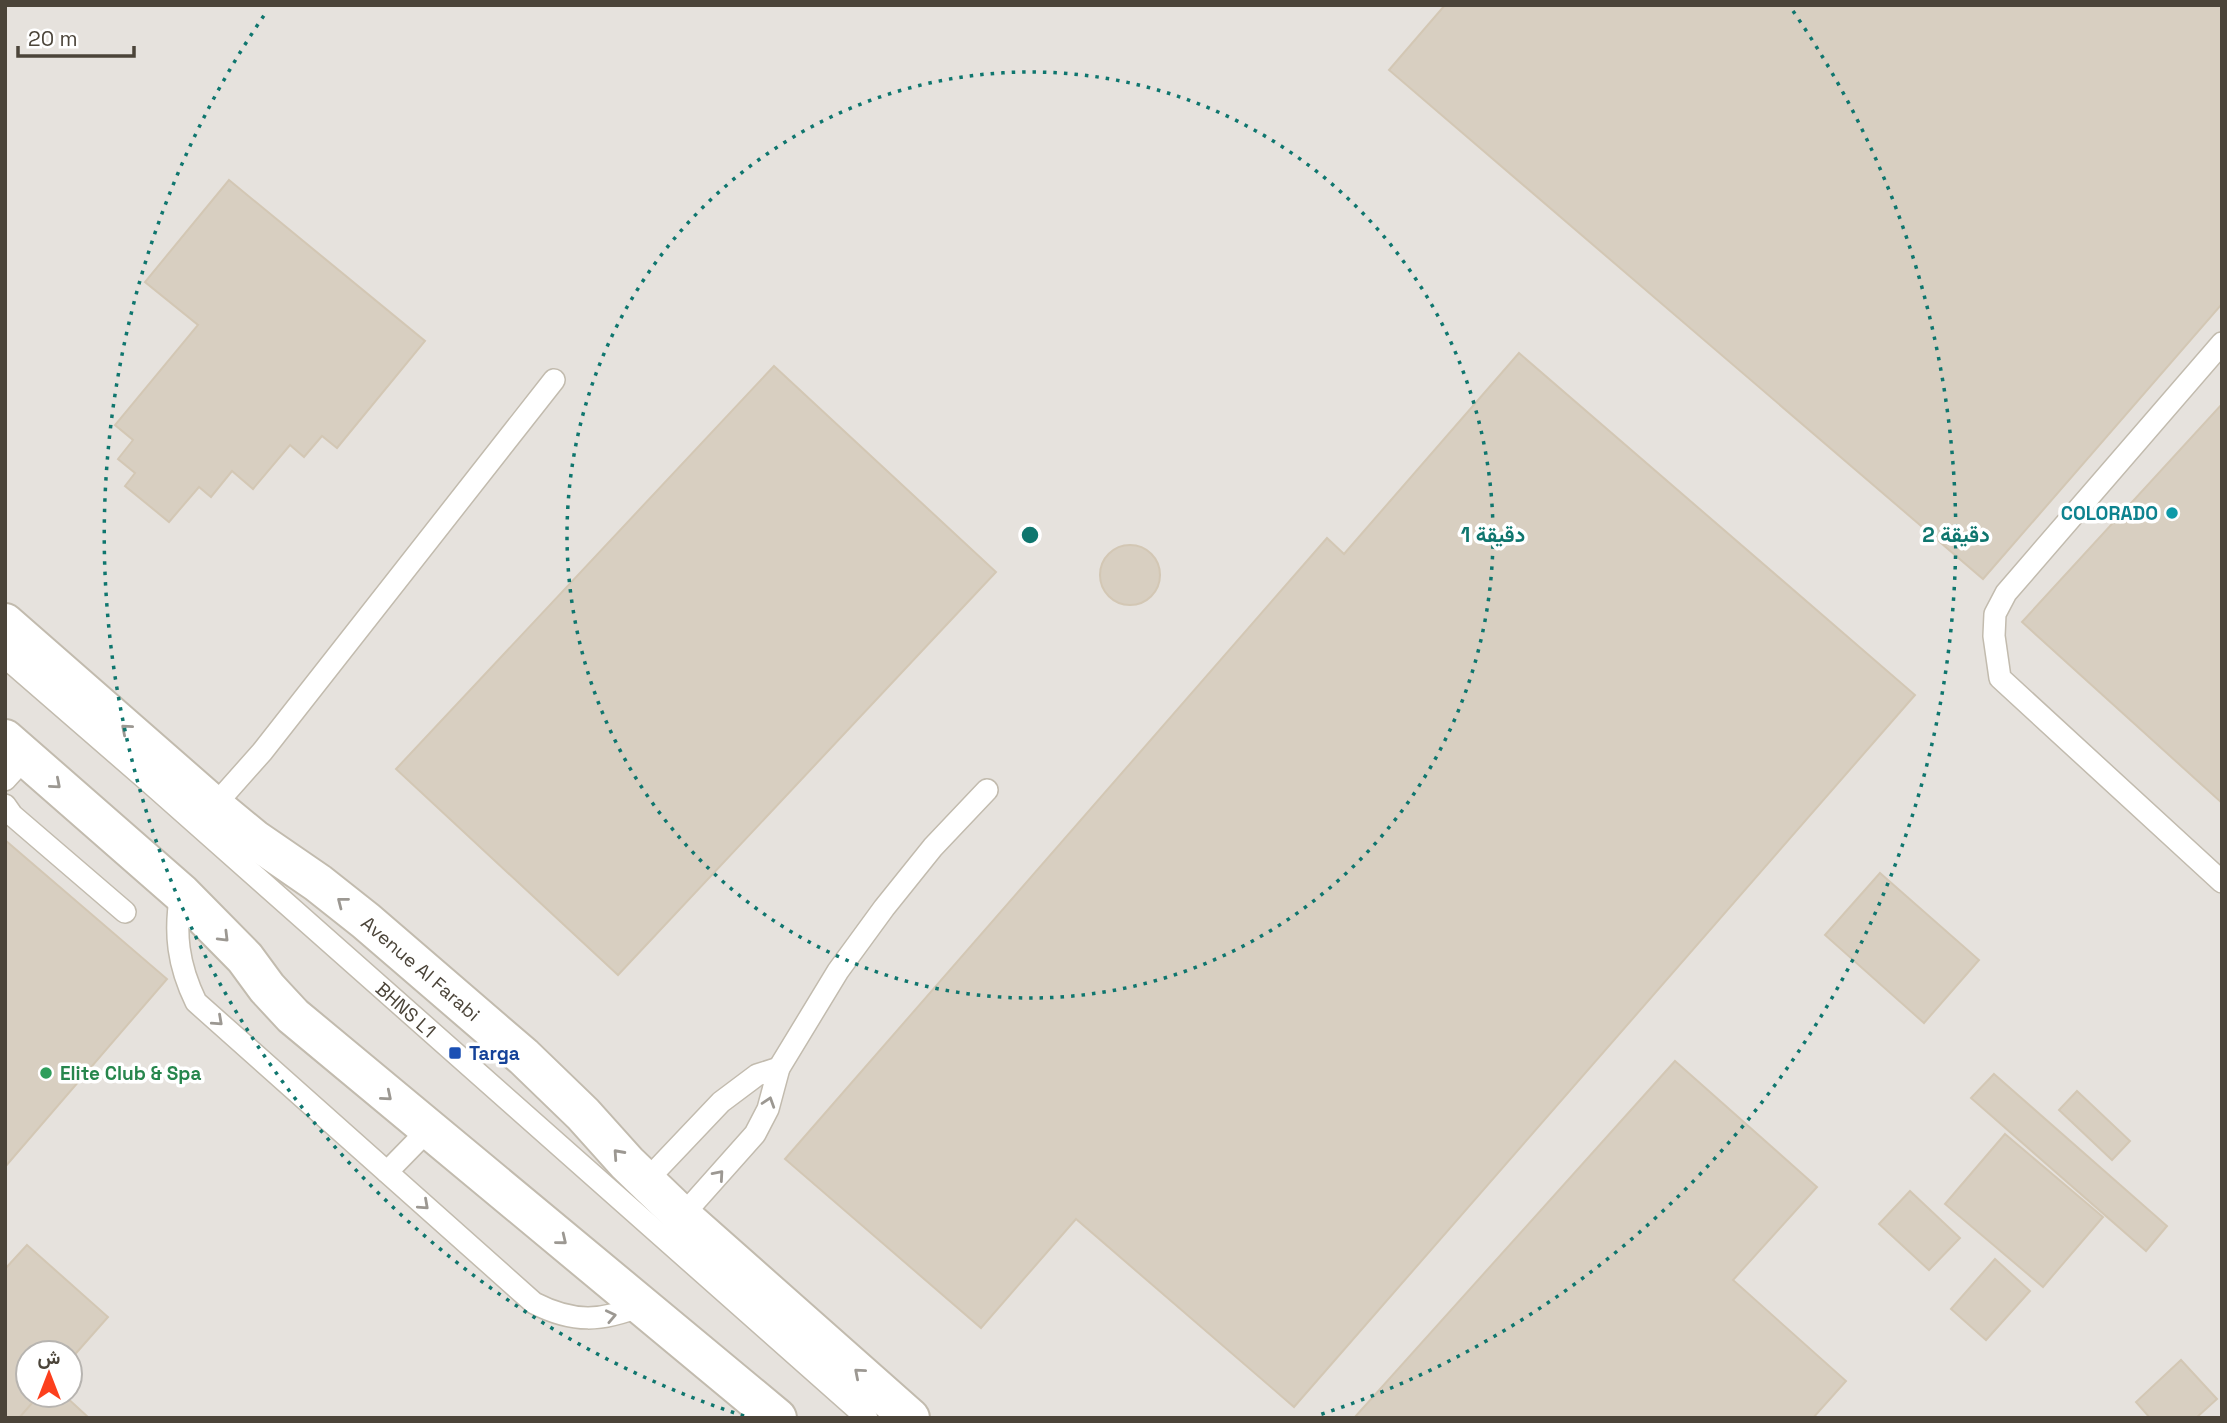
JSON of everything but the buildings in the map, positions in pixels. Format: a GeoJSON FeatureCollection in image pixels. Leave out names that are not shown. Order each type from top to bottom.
{"type":"FeatureCollection","features":[{"type":"Feature","properties":{"kind":"street","name":"Avenue Al Farabi"},"geometry":{"type":"LineString","coordinates":[[5,623],[214,806],[254,839],[318,883],[366,921],[524,1057],[682,1216],[910,1418]]}},
{"type":"Feature","properties":{"kind":"street"},"geometry":{"type":"LineString","coordinates":[[12,759],[181,893],[245,958],[267,988],[293,1016],[777,1418]]}},
{"type":"Feature","properties":{"kind":"lane"},"geometry":{"type":"LineString","coordinates":[[2222,343],[2006,593],[1995,614],[1994,636],[2000,678],[2222,882]]}},
{"type":"Feature","properties":{"kind":"lane"},"geometry":{"type":"LineString","coordinates":[[214,806],[262,752],[554,380]]}},
{"type":"Feature","properties":{"kind":"lane","name":"BHNS L1"},"geometry":{"type":"LineString","coordinates":[[5,657],[159,790],[867,1418]]}},
{"type":"Feature","properties":{"kind":"lane","name":"BHNS L1"},"geometry":{"type":"LineString","coordinates":[[5,668],[857,1418]]}},
{"type":"Feature","properties":{"kind":"lane"},"geometry":{"type":"LineString","coordinates":[[682,1216],[755,1134],[768,1109],[779,1068],[838,971],[884,908],[933,848],[987,790]]}},
{"type":"Feature","properties":{"kind":"lane"},"geometry":{"type":"LineString","coordinates":[[5,805],[12,815],[125,912]]}},
{"type":"Feature","properties":{"kind":"lane"},"geometry":{"type":"LineString","coordinates":[[181,893],[176,939],[179,960],[195,1002],[534,1303],[553,1313],[586,1318],[621,1314],[642,1305]]}},
{"type":"Feature","properties":{"kind":"lane"},"geometry":{"type":"LineString","coordinates":[[646,1181],[721,1102],[757,1075],[779,1068]]}},
{"type":"Feature","properties":{"kind":"lane"},"geometry":{"type":"LineString","coordinates":[[387,1172],[428,1130]]}},
{"type":"Feature","properties":{"kind":"shaded area"},"geometry":{"type":"Polygon","coordinates":[[[5,5],[2222,5],[2222,1418],[5,1418],[5,5]]]}},
{"type":"Feature","properties":{"kind":"place","name":"COLORADO"},"geometry":{"type":"Point","coordinates":[2172,513]}},
{"type":"Feature","properties":{"kind":"place","name":"Targa"},"geometry":{"type":"Point","coordinates":[455,1053]}},
{"type":"Feature","properties":{"kind":"place","name":"Elite Club & Spa"},"geometry":{"type":"Point","coordinates":[46,1073]}}]}
